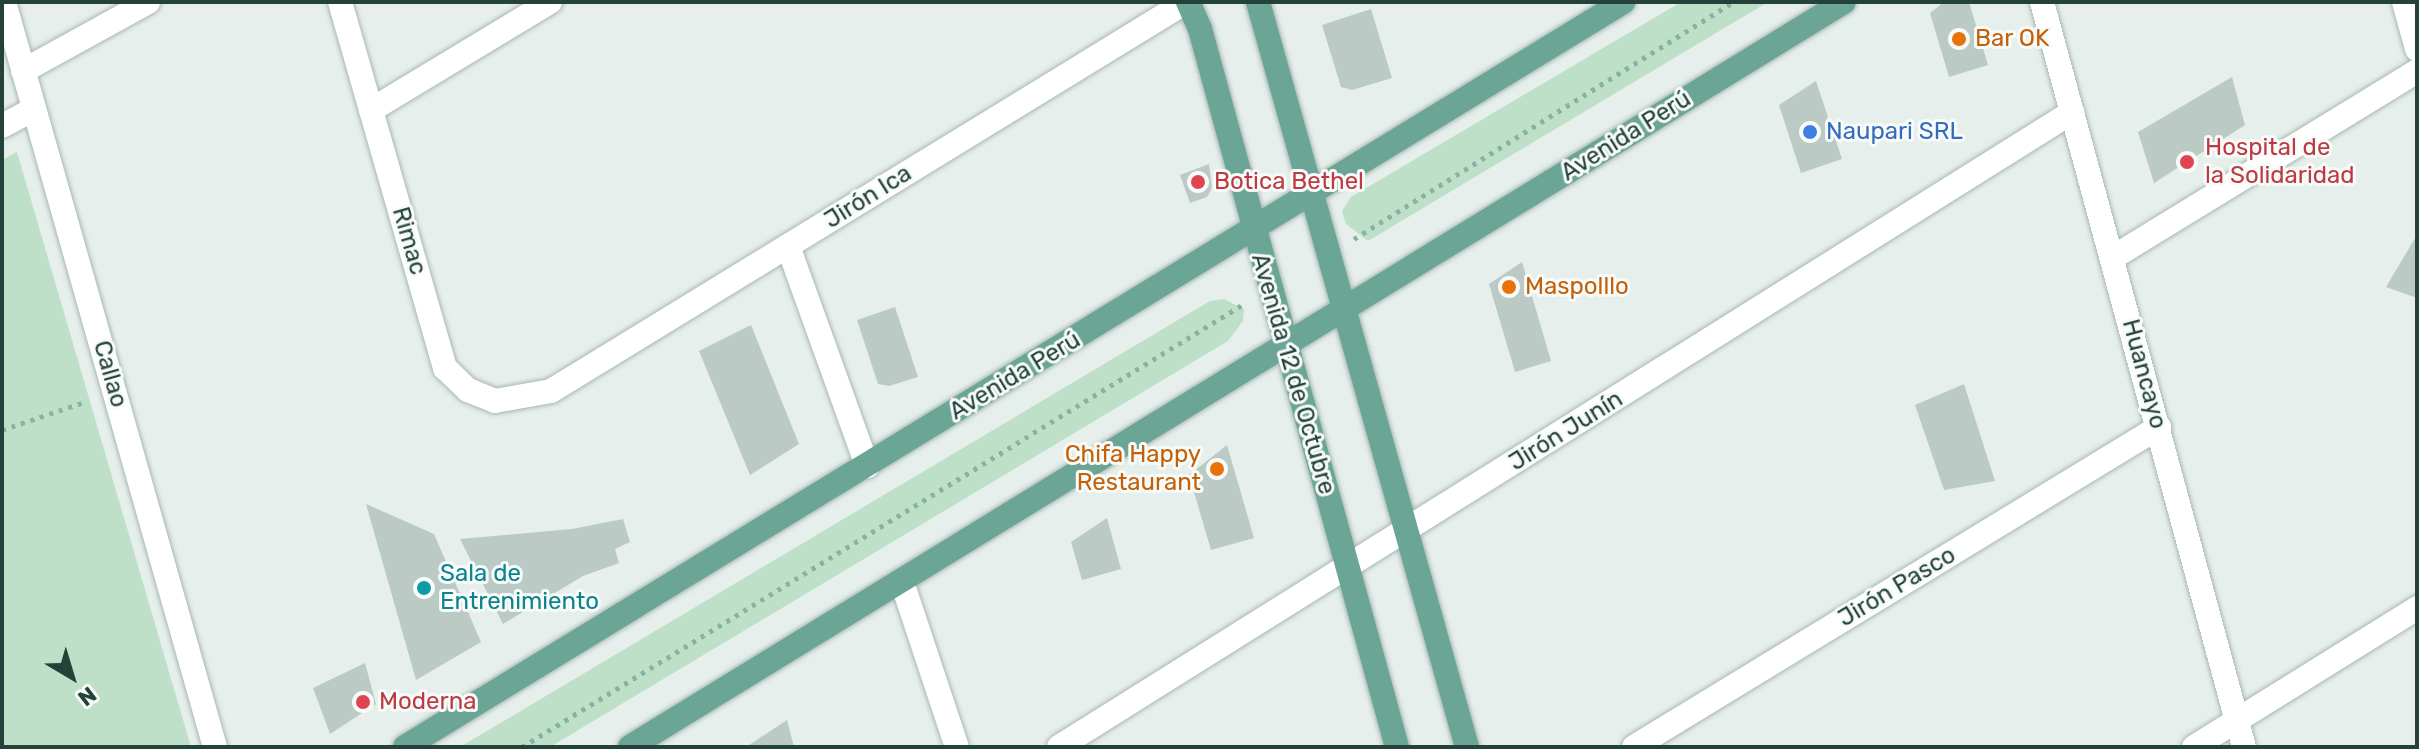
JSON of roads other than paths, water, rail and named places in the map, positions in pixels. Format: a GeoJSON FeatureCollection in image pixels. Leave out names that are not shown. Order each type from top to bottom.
{"type":"FeatureCollection","features":[{"type":"Feature","properties":{"kind":"main road","name":"Avenida 12 de Octubre"},"geometry":{"type":"LineString","coordinates":[[1187,2],[1200,29],[1397,747]]}},
{"type":"Feature","properties":{"kind":"main road"},"geometry":{"type":"LineString","coordinates":[[1258,2],[1311,196],[1331,252],[1467,747]]}},
{"type":"Feature","properties":{"kind":"main road","name":"Avenida Perú"},"geometry":{"type":"LineString","coordinates":[[405,747],[1311,196],[1623,2]]}},
{"type":"Feature","properties":{"kind":"main road","name":"Avenida Perú"},"geometry":{"type":"LineString","coordinates":[[630,747],[1844,2]]}},
{"type":"Feature","properties":{"kind":"street","name":"Callao"},"geometry":{"type":"LineString","coordinates":[[4,2],[215,747]]}},
{"type":"Feature","properties":{"kind":"street"},"geometry":{"type":"LineString","coordinates":[[23,71],[148,2]]}},
{"type":"Feature","properties":{"kind":"street","name":"Rimac"},"geometry":{"type":"LineString","coordinates":[[340,2],[445,368],[468,390],[495,401],[551,391]]}},
{"type":"Feature","properties":{"kind":"street"},"geometry":{"type":"LineString","coordinates":[[371,110],[550,2]]}},
{"type":"Feature","properties":{"kind":"street","name":"Jirón Ica"},"geometry":{"type":"LineString","coordinates":[[551,391],[1187,2]]}},
{"type":"Feature","properties":{"kind":"street","name":"Huancayo"},"geometry":{"type":"LineString","coordinates":[[2042,2],[2244,747]]}},
{"type":"Feature","properties":{"kind":"street"},"geometry":{"type":"LineString","coordinates":[[2404,2],[2417,49]]}},
{"type":"Feature","properties":{"kind":"street"},"geometry":{"type":"LineString","coordinates":[[2112,258],[2417,71]]}},
{"type":"Feature","properties":{"kind":"street"},"geometry":{"type":"LineString","coordinates":[[2,126],[34,109]]}},
{"type":"Feature","properties":{"kind":"street","name":"Jirón Junín"},"geometry":{"type":"LineString","coordinates":[[1059,747],[2072,112]]}},
{"type":"Feature","properties":{"kind":"street"},"geometry":{"type":"LineString","coordinates":[[788,246],[867,466]]}},
{"type":"Feature","properties":{"kind":"street","name":"Jirón Pasco"},"geometry":{"type":"LineString","coordinates":[[1634,747],[2159,427]]}},
{"type":"Feature","properties":{"kind":"street"},"geometry":{"type":"LineString","coordinates":[[902,582],[957,747]]}},
{"type":"Feature","properties":{"kind":"street"},"geometry":{"type":"LineString","coordinates":[[2194,747],[2417,608]]}},
{"type":"Feature","properties":{"kind":"place","name":"Bar OK"},"geometry":{"type":"Point","coordinates":[1959,39]}},
{"type":"Feature","properties":{"kind":"place","name":"Naupari SRL"},"geometry":{"type":"Point","coordinates":[1810,132]}},
{"type":"Feature","properties":{"kind":"place","name":"Hospital de la Solidaridad"},"geometry":{"type":"Point","coordinates":[2187,162]}},
{"type":"Feature","properties":{"kind":"place","name":"Botica Bethel"},"geometry":{"type":"Point","coordinates":[1198,182]}},
{"type":"Feature","properties":{"kind":"place","name":"Maspolllo"},"geometry":{"type":"Point","coordinates":[1509,287]}},
{"type":"Feature","properties":{"kind":"place","name":"Chifa Happy Restaurant"},"geometry":{"type":"Point","coordinates":[1217,469]}},
{"type":"Feature","properties":{"kind":"place","name":"Sala de Entrenimiento"},"geometry":{"type":"Point","coordinates":[424,588]}},
{"type":"Feature","properties":{"kind":"place","name":"Moderna"},"geometry":{"type":"Point","coordinates":[363,702]}}]}
